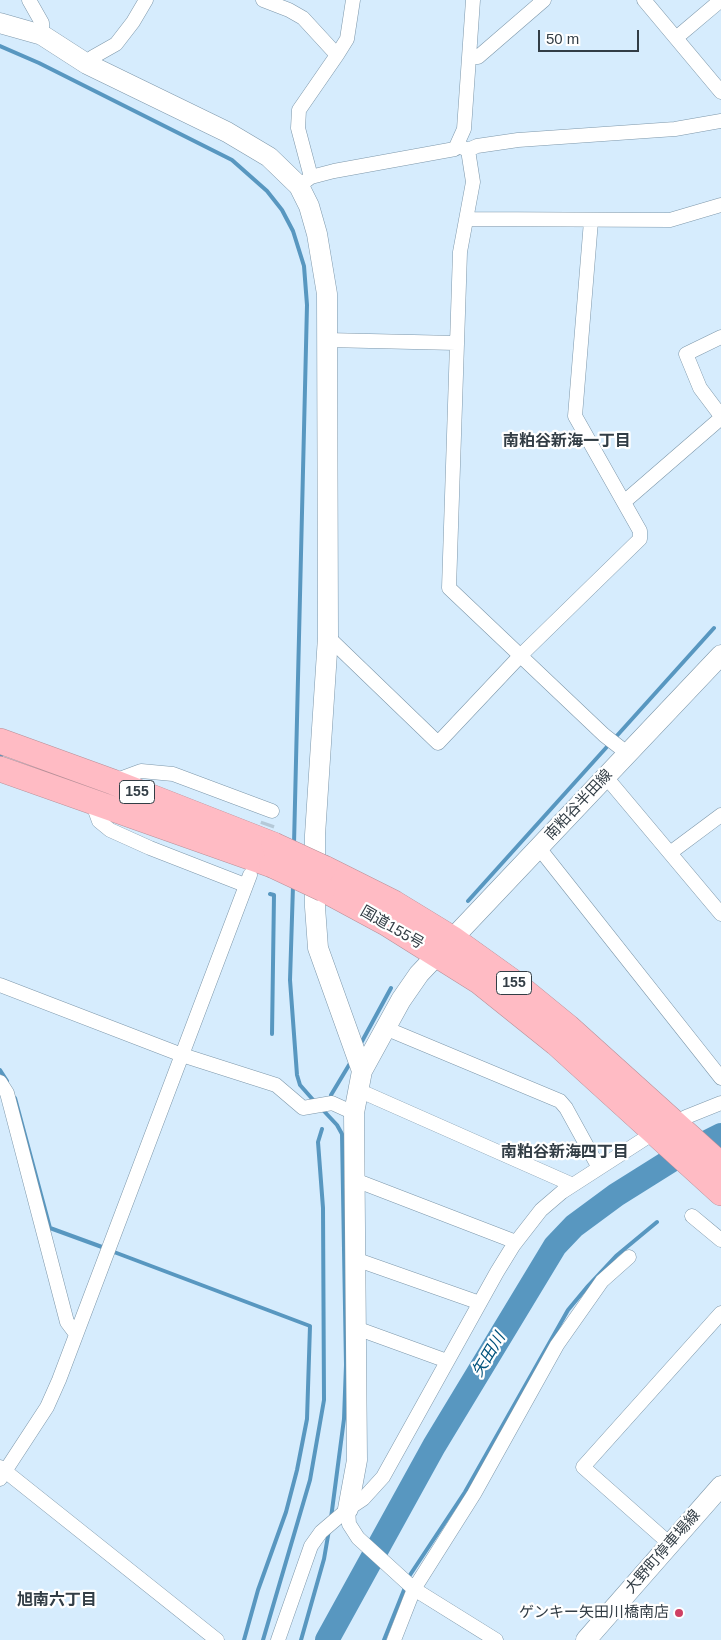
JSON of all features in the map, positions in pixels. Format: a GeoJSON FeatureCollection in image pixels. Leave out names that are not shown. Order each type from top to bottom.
{"type":"FeatureCollection","features":[{"type":"Feature","properties":{"kind":"highway","name":"国道155号"},"geometry":{"type":"LineString","coordinates":[[0,740],[113,782],[323,878],[386,923],[445,947],[480,982],[714,1168],[721,1193]]}},
{"type":"Feature","properties":{"kind":"highway","name":"国道155号"},"geometry":{"type":"LineString","coordinates":[[0,769],[92,802],[273,855]]}},
{"type":"Feature","properties":{"kind":"street"},"geometry":{"type":"LineString","coordinates":[[29,0],[42,23],[42,35]]}},
{"type":"Feature","properties":{"kind":"street"},"geometry":{"type":"LineString","coordinates":[[86,64],[93,57],[116,44],[133,22],[146,0]]}},
{"type":"Feature","properties":{"kind":"street"},"geometry":{"type":"LineString","coordinates":[[262,0],[289,10],[303,18],[337,55]]}},
{"type":"Feature","properties":{"kind":"street"},"geometry":{"type":"LineString","coordinates":[[353,0],[347,39],[299,110],[298,128],[309,206],[323,264],[327,294],[328,637],[315,835],[318,948],[360,1080],[354,1113],[357,1460],[348,1509],[349,1524],[358,1538],[412,1587],[496,1640]]}},
{"type":"Feature","properties":{"kind":"street"},"geometry":{"type":"LineString","coordinates":[[473,0],[463,148],[473,182],[460,252],[449,588],[604,735],[627,753]]}},
{"type":"Feature","properties":{"kind":"street"},"geometry":{"type":"LineString","coordinates":[[470,56],[478,57],[544,0]]}},
{"type":"Feature","properties":{"kind":"street"},"geometry":{"type":"LineString","coordinates":[[644,0],[721,92]]}},
{"type":"Feature","properties":{"kind":"street"},"geometry":{"type":"LineString","coordinates":[[676,38],[721,0]]}},
{"type":"Feature","properties":{"kind":"street"},"geometry":{"type":"LineString","coordinates":[[0,24],[42,35],[86,64],[227,132],[305,181]]}},
{"type":"Feature","properties":{"kind":"street"},"geometry":{"type":"LineString","coordinates":[[305,181],[334,170],[518,140],[675,129],[721,121]]}},
{"type":"Feature","properties":{"kind":"street"},"geometry":{"type":"LineString","coordinates":[[466,219],[670,220],[721,205]]}},
{"type":"Feature","properties":{"kind":"street"},"geometry":{"type":"LineString","coordinates":[[328,637],[438,743],[520,656],[640,539],[640,531],[575,416],[592,221]]}},
{"type":"Feature","properties":{"kind":"street"},"geometry":{"type":"LineString","coordinates":[[624,502],[721,417],[700,388],[686,354],[721,337]]}},
{"type":"Feature","properties":{"kind":"street"},"geometry":{"type":"LineString","coordinates":[[327,340],[456,343]]}},
{"type":"Feature","properties":{"kind":"street","name":"南粕谷半田線"},"geometry":{"type":"LineString","coordinates":[[360,1080],[385,1028],[414,981],[721,655]]}},
{"type":"Feature","properties":{"kind":"street"},"geometry":{"type":"LineString","coordinates":[[113,782],[141,771],[173,774],[272,811]]}},
{"type":"Feature","properties":{"kind":"street"},"geometry":{"type":"LineString","coordinates":[[606,776],[720,911]]}},
{"type":"Feature","properties":{"kind":"street"},"geometry":{"type":"LineString","coordinates":[[92,802],[99,822],[110,830],[150,848],[248,880],[47,1407],[2,1472],[217,1640]]}},
{"type":"Feature","properties":{"kind":"street"},"geometry":{"type":"LineString","coordinates":[[670,853],[721,816]]}},
{"type":"Feature","properties":{"kind":"street"},"geometry":{"type":"LineString","coordinates":[[539,848],[721,1078]]}},
{"type":"Feature","properties":{"kind":"street"},"geometry":{"type":"LineString","coordinates":[[0,985],[182,1055],[276,1085],[303,1108],[332,1103],[354,1113]]}},
{"type":"Feature","properties":{"kind":"street"},"geometry":{"type":"LineString","coordinates":[[385,1028],[560,1101],[566,1108],[599,1168]]}},
{"type":"Feature","properties":{"kind":"street"},"geometry":{"type":"LineString","coordinates":[[360,1080],[573,1185]]}},
{"type":"Feature","properties":{"kind":"street"},"geometry":{"type":"LineString","coordinates":[[0,1082],[6,1093],[67,1322],[76,1334]]}},
{"type":"Feature","properties":{"kind":"street"},"geometry":{"type":"LineString","coordinates":[[278,1640],[311,1546],[321,1532],[363,1499],[383,1477],[516,1242],[541,1210],[552,1200],[599,1168],[721,1103]]}},
{"type":"Feature","properties":{"kind":"street"},"geometry":{"type":"LineString","coordinates":[[354,1180],[516,1242]]}},
{"type":"Feature","properties":{"kind":"street"},"geometry":{"type":"LineString","coordinates":[[692,1216],[721,1240]]}},
{"type":"Feature","properties":{"kind":"street"},"geometry":{"type":"LineString","coordinates":[[394,1640],[412,1587],[474,1494],[557,1345],[602,1281],[629,1257]]}},
{"type":"Feature","properties":{"kind":"street"},"geometry":{"type":"LineString","coordinates":[[355,1259],[480,1303]]}},
{"type":"Feature","properties":{"kind":"street"},"geometry":{"type":"LineString","coordinates":[[670,1544],[583,1466],[721,1313]]}},
{"type":"Feature","properties":{"kind":"street"},"geometry":{"type":"LineString","coordinates":[[356,1328],[447,1361]]}},
{"type":"Feature","properties":{"kind":"street","name":"大野町停車場線"},"geometry":{"type":"LineString","coordinates":[[586,1640],[721,1486]]}},
{"type":"Feature","properties":{"kind":"waterway"},"geometry":{"type":"LineString","coordinates":[[0,46],[39,63],[232,160],[267,191],[282,210],[293,231],[304,266],[307,305],[294,844]]}},
{"type":"Feature","properties":{"kind":"waterway"},"geometry":{"type":"LineString","coordinates":[[468,901],[714,628]]}},
{"type":"Feature","properties":{"kind":"waterway"},"geometry":{"type":"LineString","coordinates":[[293,886],[290,980],[297,1075],[300,1085],[315,1102]]}},
{"type":"Feature","properties":{"kind":"waterway"},"geometry":{"type":"LineString","coordinates":[[270,894],[274,895],[272,1034]]}},
{"type":"Feature","properties":{"kind":"waterway"},"geometry":{"type":"LineString","coordinates":[[360,1045],[391,988]]}},
{"type":"Feature","properties":{"kind":"waterway"},"geometry":{"type":"LineString","coordinates":[[331,1095],[352,1060]]}},
{"type":"Feature","properties":{"kind":"waterway"},"geometry":{"type":"LineString","coordinates":[[0,1070],[7,1081]]}},
{"type":"Feature","properties":{"kind":"waterway"},"geometry":{"type":"LineString","coordinates":[[15,1098],[50,1228],[102,1247]]}},
{"type":"Feature","properties":{"kind":"waterway"},"geometry":{"type":"LineString","coordinates":[[322,1109],[337,1125],[342,1134],[346,1365],[344,1419],[331,1518]]}},
{"type":"Feature","properties":{"kind":"waterway"},"geometry":{"type":"LineString","coordinates":[[263,1640],[310,1480],[324,1400],[323,1208],[318,1142],[322,1129]]}},
{"type":"Feature","properties":{"kind":"waterway","name":"矢田川"},"geometry":{"type":"LineString","coordinates":[[327,1640],[434,1446],[555,1246],[574,1226],[616,1195],[675,1158],[721,1135]]}},
{"type":"Feature","properties":{"kind":"waterway"},"geometry":{"type":"LineString","coordinates":[[408,1578],[465,1492],[568,1310],[616,1256],[657,1222]]}},
{"type":"Feature","properties":{"kind":"waterway"},"geometry":{"type":"LineString","coordinates":[[114,1252],[310,1326],[307,1419],[297,1470],[286,1512],[258,1590],[244,1640]]}},
{"type":"Feature","properties":{"kind":"waterway"},"geometry":{"type":"LineString","coordinates":[[301,1640],[324,1559],[329,1530]]}},
{"type":"Feature","properties":{"kind":"waterway"},"geometry":{"type":"LineString","coordinates":[[384,1640],[406,1585]]}},
{"type":"Feature","properties":{"kind":"tunnel"},"geometry":{"type":"LineString","coordinates":[[260,846],[268,823]]}},
{"type":"Feature","properties":{"kind":"place","name":"ゲンキー矢田川橋南店"},"geometry":{"type":"Point","coordinates":[679,1613]}},
{"type":"Feature","properties":{"kind":"district","name":"南粕谷新海一丁目"},"geometry":{"type":"Point","coordinates":[567,442]}},
{"type":"Feature","properties":{"kind":"district","name":"南粕谷新海四丁目"},"geometry":{"type":"Point","coordinates":[565,1153]}},
{"type":"Feature","properties":{"kind":"district","name":"旭南六丁目"},"geometry":{"type":"Point","coordinates":[57,1601]}}]}
